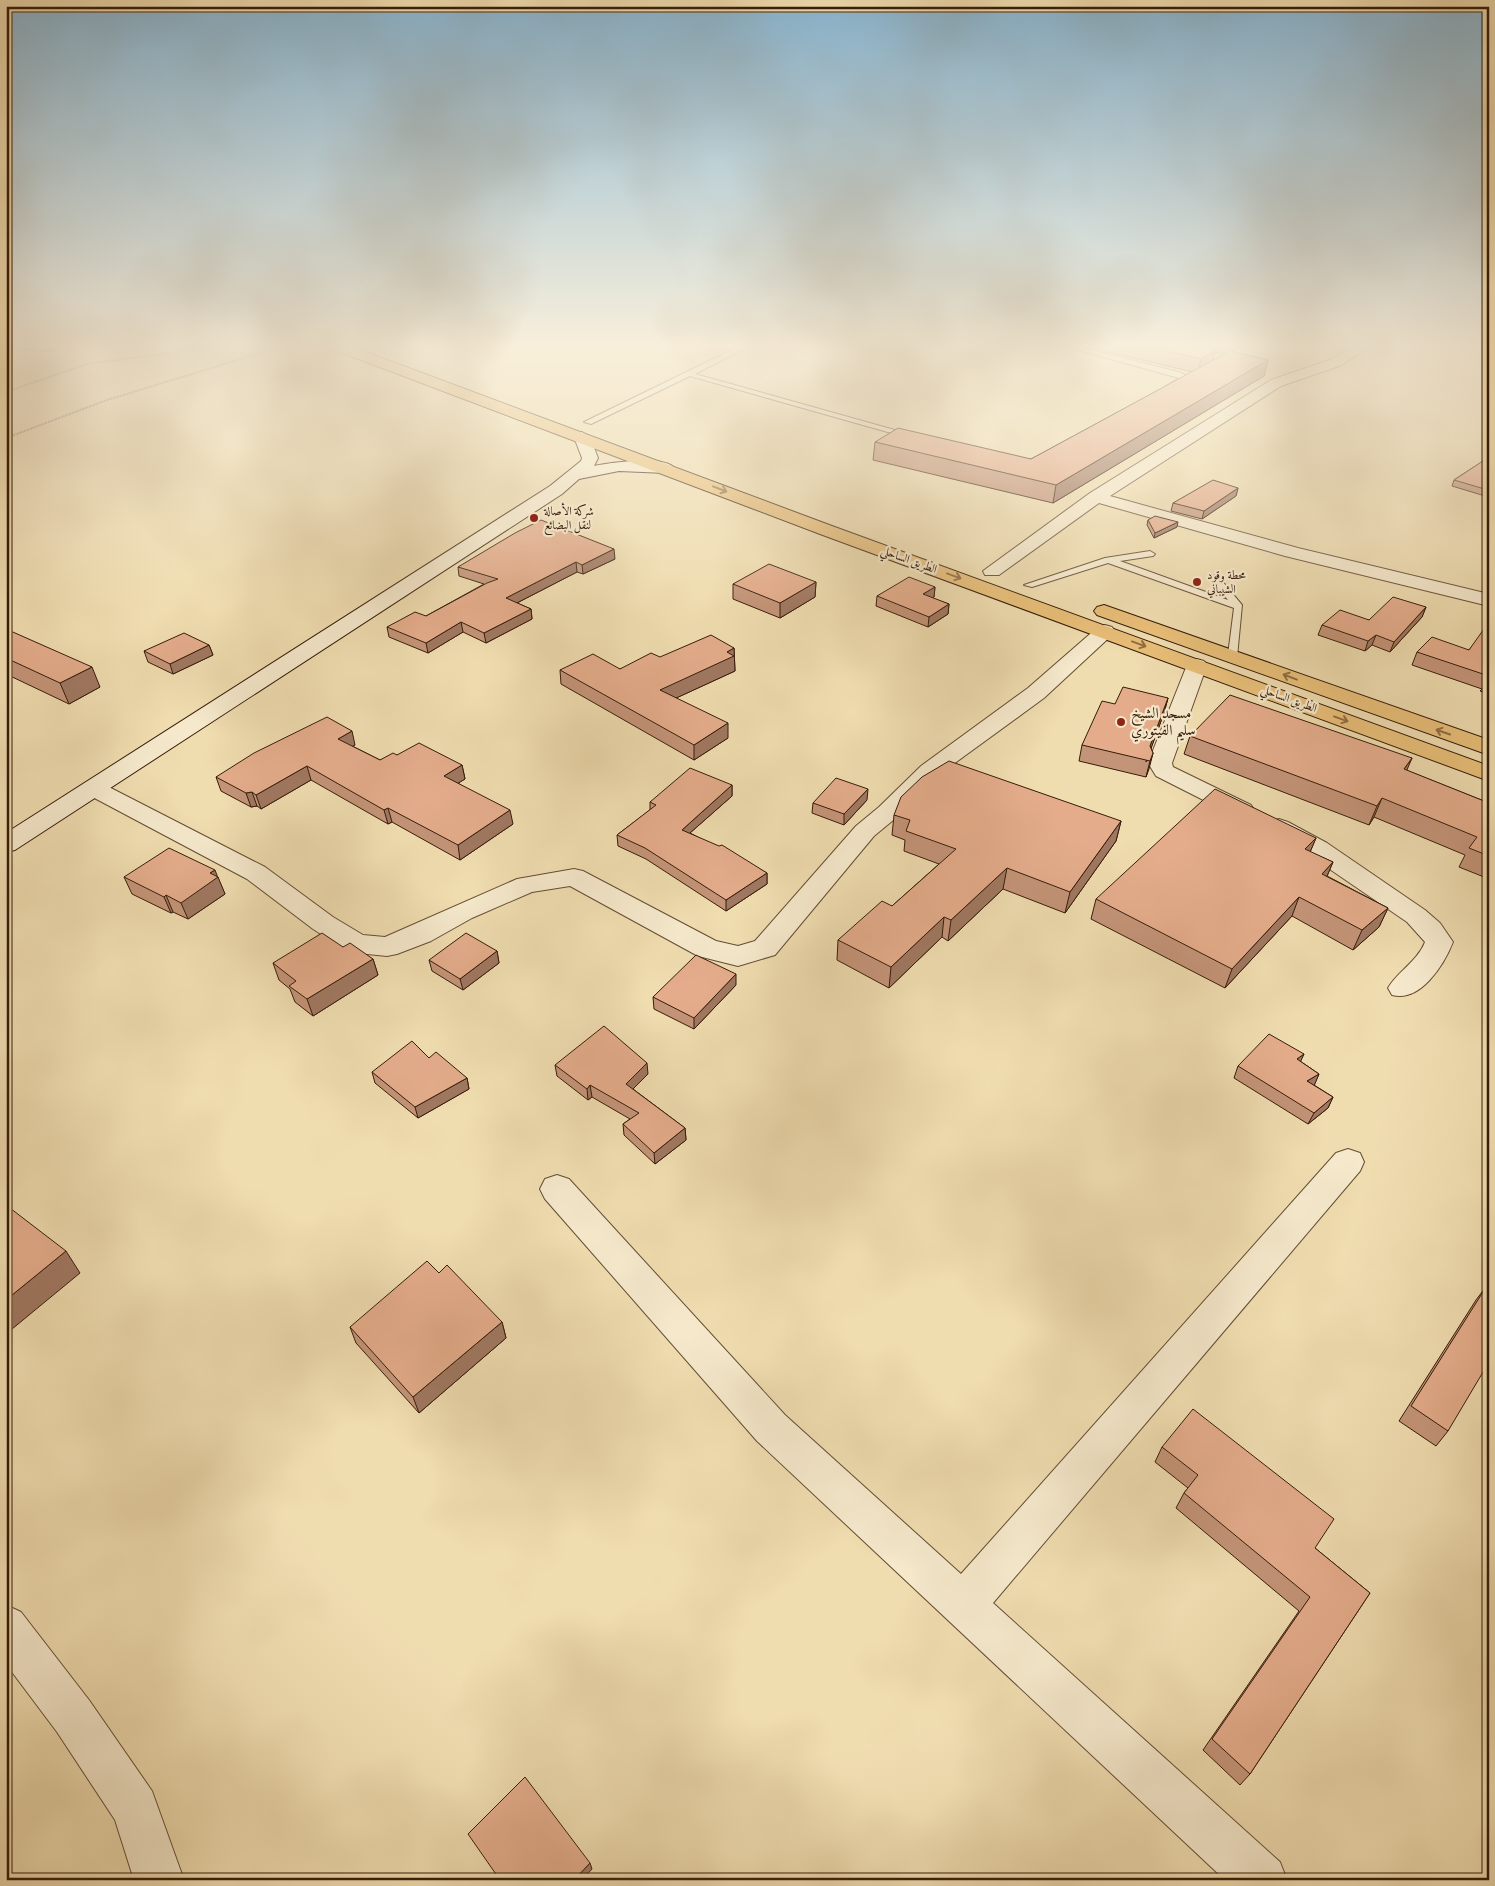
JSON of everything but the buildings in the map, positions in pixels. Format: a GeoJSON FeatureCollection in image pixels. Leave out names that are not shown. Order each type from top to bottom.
{"type":"FeatureCollection","features":[{"type":"Feature","properties":{"kind":"highway","name":"الطريق الساحلي"},"geometry":{"type":"LineString","coordinates":[[587,431],[666,468],[826,530],[1105,631],[1489,774]]}},
{"type":"Feature","properties":{"kind":"highway","name":"الطريق الساحلي"},"geometry":{"type":"LineString","coordinates":[[588,431],[881,532]]}},
{"type":"Feature","properties":{"kind":"highway"},"geometry":{"type":"LineString","coordinates":[[826,530],[844,518]]}},
{"type":"Feature","properties":{"kind":"highway"},"geometry":{"type":"LineString","coordinates":[[974,564],[1057,595]]}},
{"type":"Feature","properties":{"kind":"highway","name":"الطريق الساحلي"},"geometry":{"type":"LineString","coordinates":[[1085,604],[1233,655],[1489,748]]}},
{"type":"Feature","properties":{"kind":"street"},"geometry":{"type":"LineString","coordinates":[[6,844],[576,476],[590,458],[585,431]]}},
{"type":"Feature","properties":{"kind":"street"},"geometry":{"type":"LineString","coordinates":[[992,571],[1096,497],[1200,431]]}},
{"type":"Feature","properties":{"kind":"street"},"geometry":{"type":"LineString","coordinates":[[576,476],[619,466],[666,468]]}},
{"type":"Feature","properties":{"kind":"street"},"geometry":{"type":"LineString","coordinates":[[1096,497],[1217,533],[1394,580],[1489,600]]}},
{"type":"Feature","properties":{"kind":"street"},"geometry":{"type":"LineString","coordinates":[[92,788],[256,873],[323,923],[357,944],[387,947],[421,934],[463,912],[526,885],[574,876],[708,949],[738,956],[765,948],[865,831],[888,812],[929,771],[1036,693],[1105,631]]}},
{"type":"Feature","properties":{"kind":"street"},"geometry":{"type":"LineString","coordinates":[[1197,665],[1170,738],[1163,751],[1160,763],[1164,772],[1318,849],[1416,916],[1430,928],[1439,942],[1435,953],[1425,968],[1402,988]]}},
{"type":"Feature","properties":{"kind":"street"},"geometry":{"type":"LineString","coordinates":[[963,1605],[1348,1162]]}},
{"type":"Feature","properties":{"kind":"street"},"geometry":{"type":"LineString","coordinates":[[558,1189],[771,1428],[1262,1880]]}},
{"type":"Feature","properties":{"kind":"street"},"geometry":{"type":"LineString","coordinates":[[6,1627],[73,1716],[134,1808],[159,1880]]}},
{"type":"Feature","properties":{"kind":"lane"},"geometry":{"type":"LineString","coordinates":[[894,431],[923,439]]}},
{"type":"Feature","properties":{"kind":"lane"},"geometry":{"type":"LineString","coordinates":[[1029,586],[1108,560],[1150,554]]}},
{"type":"Feature","properties":{"kind":"lane"},"geometry":{"type":"LineString","coordinates":[[1108,560],[1239,607]]}},
{"type":"Feature","properties":{"kind":"lane"},"geometry":{"type":"LineString","coordinates":[[1214,577],[1239,607],[1233,655]]}},
{"type":"Feature","properties":{"kind":"path"},"geometry":{"type":"LineString","coordinates":[[6,438],[25,431]]}},
{"type":"Feature","properties":{"kind":"place","name":"شركة الأصالة لنقل البضائع"},"geometry":{"type":"Point","coordinates":[534,518]}},
{"type":"Feature","properties":{"kind":"place","name":"محطة وقود الشيباني"},"geometry":{"type":"Point","coordinates":[1197,582]}},
{"type":"Feature","properties":{"kind":"place","name":"مسجد الشيخ سليم الفيتوري"},"geometry":{"type":"Point","coordinates":[1121,722]}}]}
